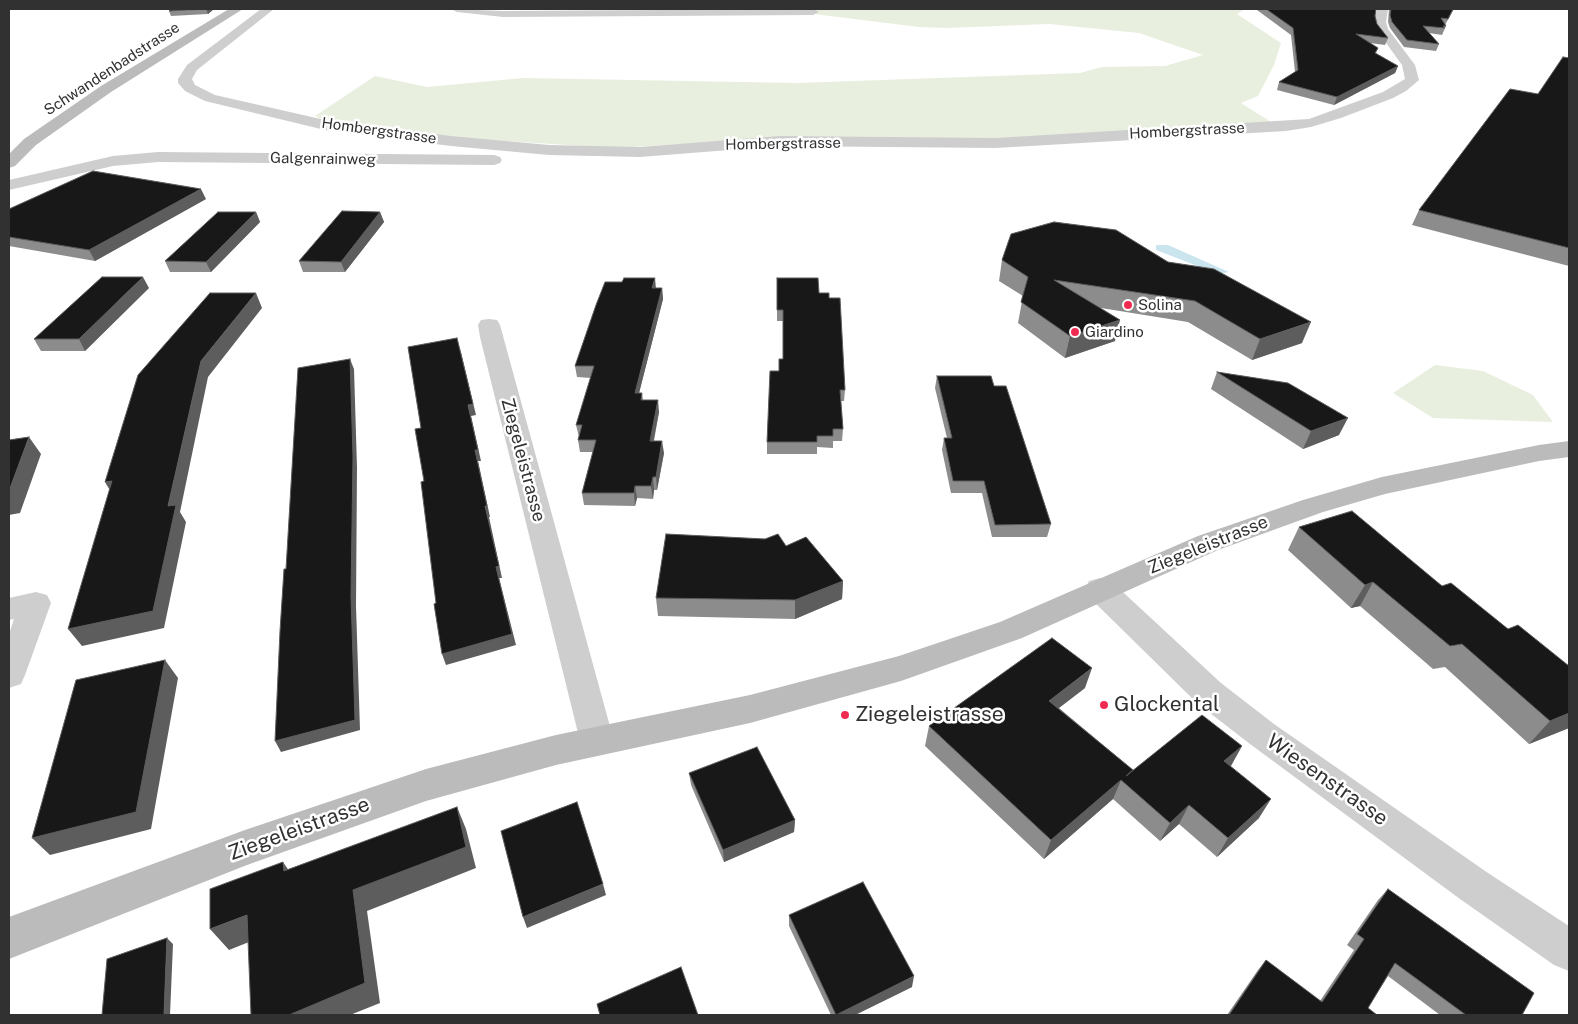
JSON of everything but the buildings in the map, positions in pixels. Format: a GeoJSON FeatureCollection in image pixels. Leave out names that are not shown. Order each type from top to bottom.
{"type":"FeatureCollection","features":[{"type":"Feature","properties":{"kind":"street","name":"Schwandenbadstrasse"},"geometry":{"type":"LineString","coordinates":[[9,163],[30,142],[106,89],[237,9]]}},
{"type":"Feature","properties":{"kind":"street","name":"Hombergstrasse"},"geometry":{"type":"LineString","coordinates":[[268,9],[192,68],[184,79],[185,83],[190,88],[210,98],[325,125],[451,141],[549,150],[640,152],[780,141],[996,143],[1286,126],[1311,122],[1336,115],[1388,94],[1412,80],[1408,65],[1382,29],[1380,22],[1382,9]]}},
{"type":"Feature","properties":{"kind":"street"},"geometry":{"type":"LineString","coordinates":[[457,9],[512,14],[814,12]]}},
{"type":"Feature","properties":{"kind":"street","name":"Galgenrainweg"},"geometry":{"type":"LineString","coordinates":[[9,185],[113,161],[158,157],[412,161],[567,160],[640,152]]}},
{"type":"Feature","properties":{"kind":"street","name":"Ziegeleistrasse"},"geometry":{"type":"LineString","coordinates":[[489,325],[597,741]]}},
{"type":"Feature","properties":{"kind":"street","name":"Ziegeleistrasse"},"geometry":{"type":"LineString","coordinates":[[9,938],[245,848],[426,785],[597,741],[750,709],[901,668],[1011,630],[1100,589],[1208,543],[1313,506],[1382,486],[1540,453],[1569,449]]}},
{"type":"Feature","properties":{"kind":"street","name":"Wiesenstrasse"},"geometry":{"type":"LineString","coordinates":[[1100,589],[1193,678],[1247,722],[1474,886],[1569,950]]}},
{"type":"Feature","properties":{"kind":"street"},"geometry":{"type":"LineString","coordinates":[[9,609],[36,603],[9,675]]}},
{"type":"Feature","properties":{"kind":"green space"},"geometry":{"type":"Polygon","coordinates":[[[774,9],[1245,9],[1237,14],[1281,43],[1274,65],[1258,96],[1241,103],[1271,122],[994,140],[785,138],[615,148],[457,138],[327,122],[315,116],[375,76],[427,87],[523,78],[797,83],[1080,73],[1102,67],[1165,66],[1203,55],[1139,33],[1049,24],[947,28],[919,27],[774,9]]]}},
{"type":"Feature","properties":{"kind":"green space"},"geometry":{"type":"Polygon","coordinates":[[[1435,365],[1483,371],[1533,395],[1553,422],[1433,418],[1393,393],[1435,365]]]}},
{"type":"Feature","properties":{"kind":"water"},"geometry":{"type":"Polygon","coordinates":[[[1156,245],[1168,245],[1229,272],[1218,274],[1156,250],[1156,245]]]}},
{"type":"Feature","properties":{"kind":"place","name":"Solina"},"geometry":{"type":"Point","coordinates":[1128,305]}},
{"type":"Feature","properties":{"kind":"place","name":"Giardino"},"geometry":{"type":"Point","coordinates":[1075,332]}},
{"type":"Feature","properties":{"kind":"place","name":"Glockental"},"geometry":{"type":"Point","coordinates":[1104,705]}},
{"type":"Feature","properties":{"kind":"place","name":"Ziegeleistrasse"},"geometry":{"type":"Point","coordinates":[845,715]}}]}
